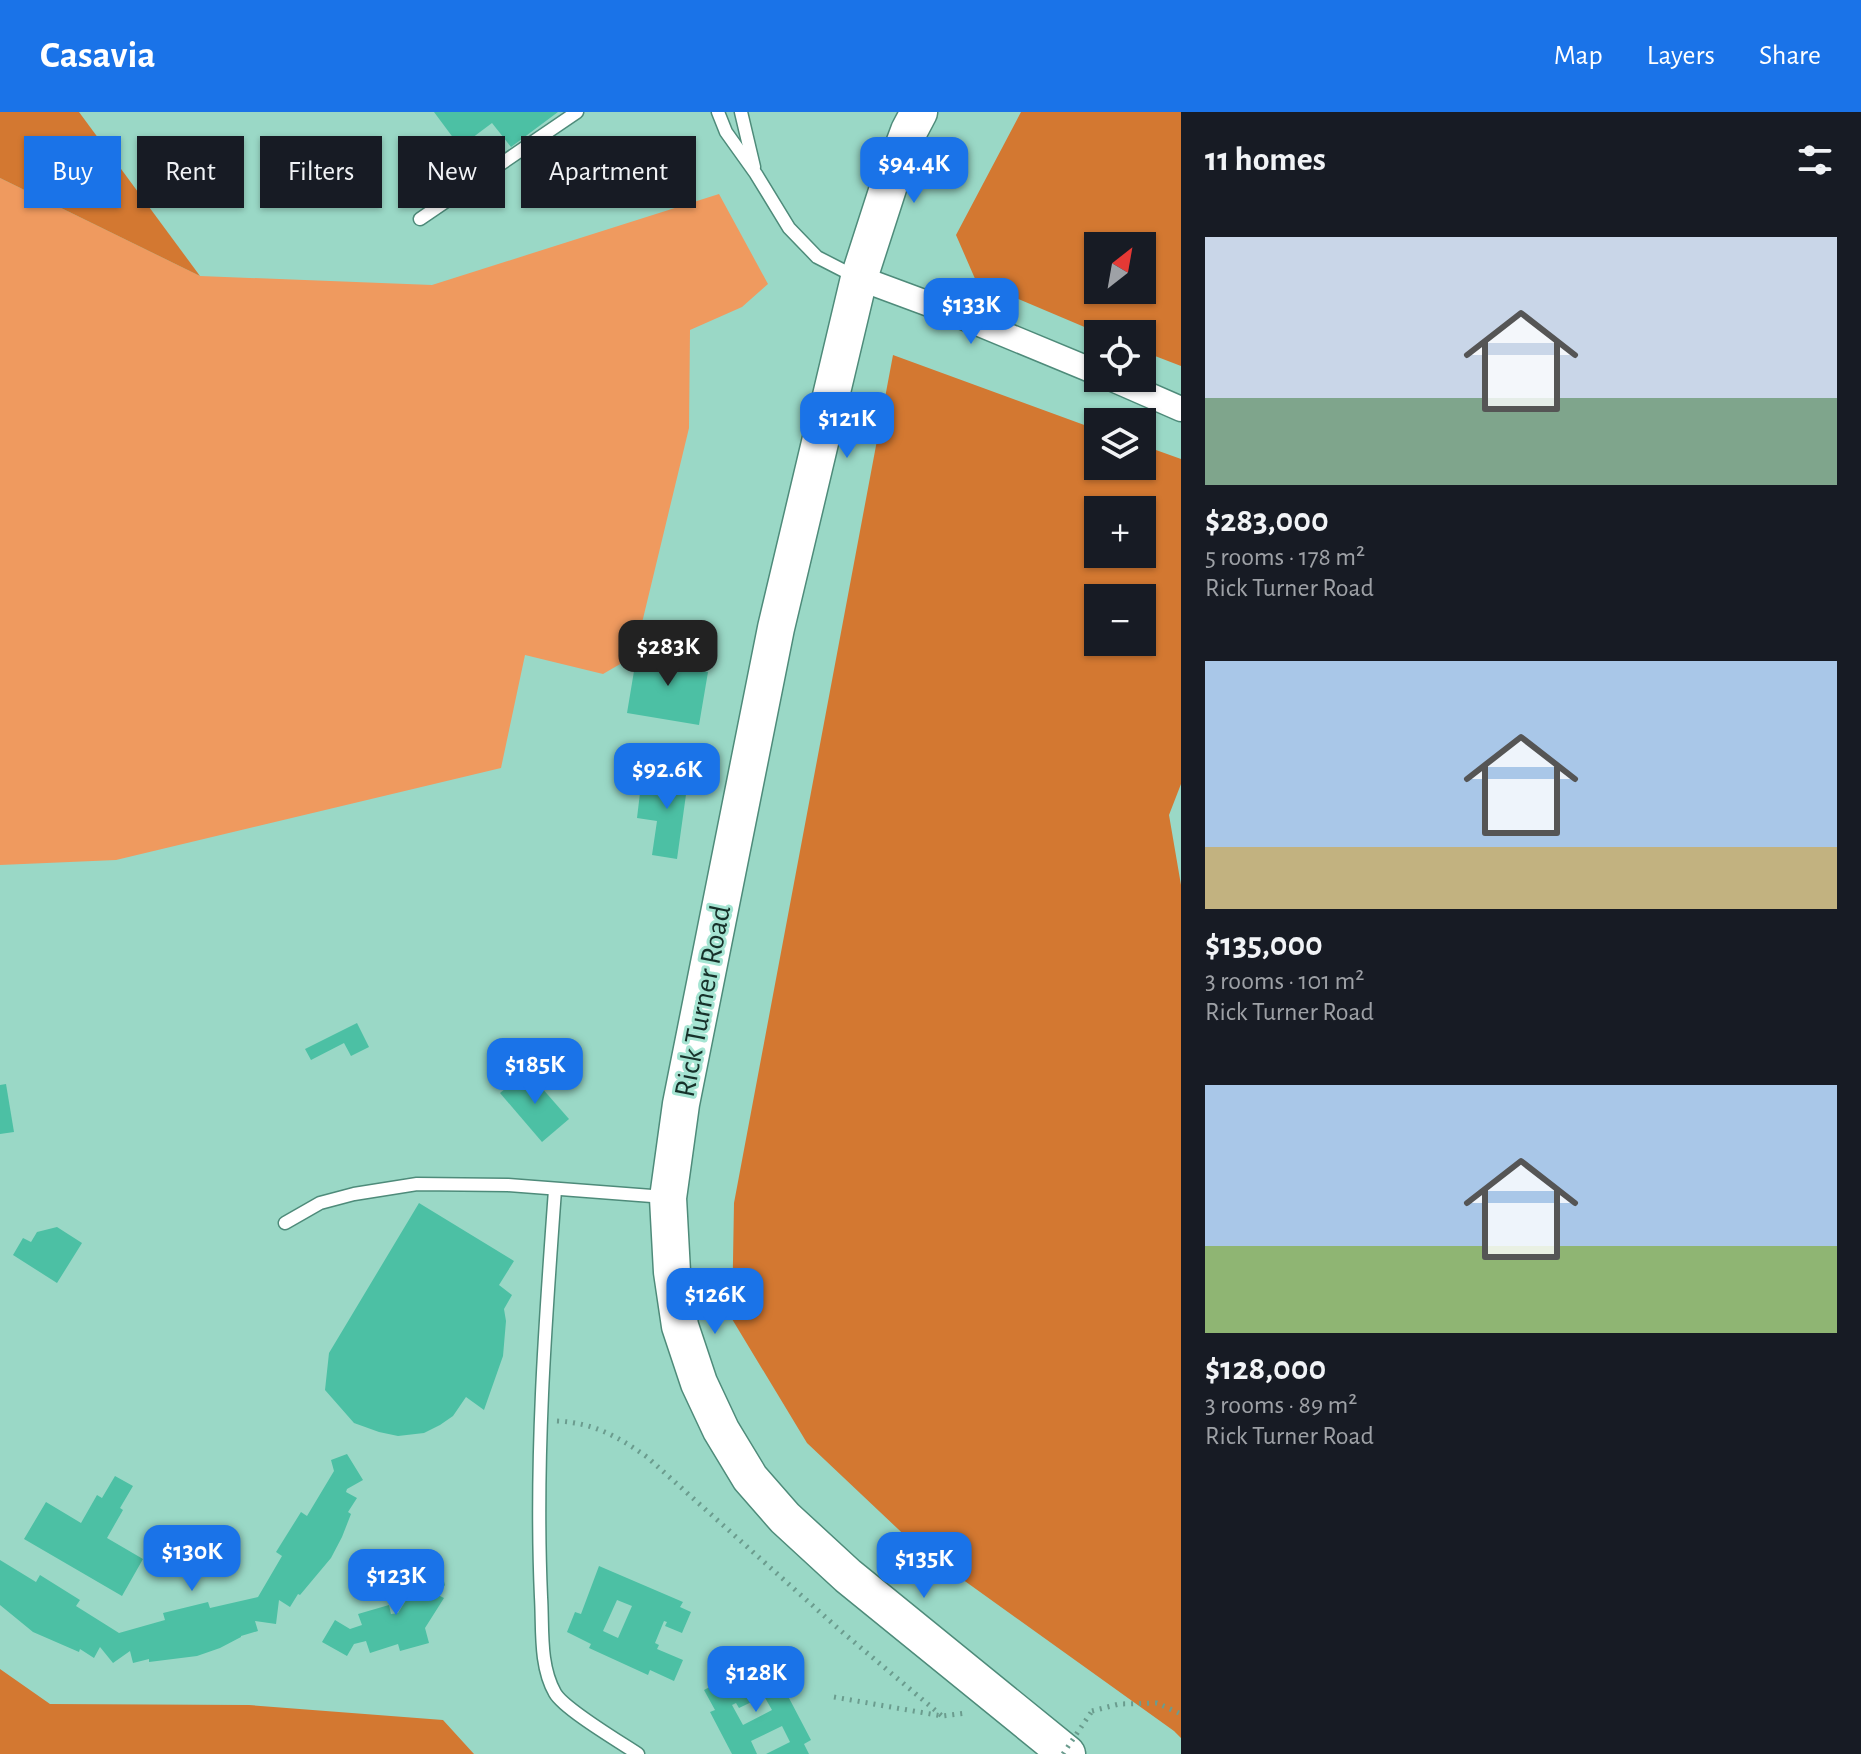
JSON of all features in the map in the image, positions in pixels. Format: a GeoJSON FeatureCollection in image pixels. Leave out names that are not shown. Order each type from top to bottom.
{"type":"FeatureCollection","features":[{"type":"Feature","properties":{"kind":"main road","name":"Rick Turner Road"},"geometry":{"type":"LineString","coordinates":[[919,112],[889,185],[859,278],[776,628],[681,1104],[668,1198],[672,1272],[680,1326],[699,1383],[721,1430],[750,1478],[785,1518],[848,1576],[1065,1754]]}},
{"type":"Feature","properties":{"kind":"street"},"geometry":{"type":"LineString","coordinates":[[859,278],[1084,367]]}},
{"type":"Feature","properties":{"kind":"street"},"geometry":{"type":"LineString","coordinates":[[1142,392],[1181,409]]}},
{"type":"Feature","properties":{"kind":"lane"},"geometry":{"type":"LineString","coordinates":[[420,219],[577,112]]}},
{"type":"Feature","properties":{"kind":"lane"},"geometry":{"type":"LineString","coordinates":[[718,112],[726,132],[789,228],[817,257],[859,278]]}},
{"type":"Feature","properties":{"kind":"lane"},"geometry":{"type":"LineString","coordinates":[[741,112],[756,174]]}},
{"type":"Feature","properties":{"kind":"lane"},"geometry":{"type":"LineString","coordinates":[[285,1223],[320,1203],[417,1184],[508,1185],[668,1198]]}},
{"type":"Feature","properties":{"kind":"lane"},"geometry":{"type":"LineString","coordinates":[[555,1190],[540,1420],[540,1570],[546,1673],[556,1696],[638,1754]]}},
{"type":"Feature","properties":{"kind":"path"},"geometry":{"type":"LineString","coordinates":[[540,1420],[596,1427],[618,1437],[647,1457],[841,1631],[942,1716],[834,1697]]}},
{"type":"Feature","properties":{"kind":"path"},"geometry":{"type":"LineString","coordinates":[[1065,1754],[1092,1711],[1119,1704],[1157,1703],[1181,1714]]}},
{"type":"Feature","properties":{"kind":"shaded area"},"geometry":{"type":"Polygon","coordinates":[[[0,112],[79,112],[97,136],[24,136],[24,190],[0,178],[0,112]]]}},
{"type":"Feature","properties":{"kind":"shaded area"},"geometry":{"type":"Polygon","coordinates":[[[1021,112],[1181,112],[1181,366],[1156,356],[1156,320],[1084,320],[1084,327],[976,281],[956,235],[1021,112]]]}},
{"type":"Feature","properties":{"kind":"shaded area"},"geometry":{"type":"Polygon","coordinates":[[[121,169],[137,191],[137,208],[150,208],[200,276],[61,208],[121,208],[121,169]]]}},
{"type":"Feature","properties":{"kind":"shaded area"},"geometry":{"type":"Polygon","coordinates":[[[0,178],[24,190],[24,208],[61,208],[200,276],[432,285],[675,208],[696,208],[696,201],[719,194],[768,284],[742,307],[690,330],[689,428],[634,656],[603,674],[525,655],[501,768],[116,860],[0,865],[0,178]]]}},
{"type":"Feature","properties":{"kind":"shaded area"},"geometry":{"type":"Polygon","coordinates":[[[893,355],[1084,425],[1084,480],[1156,480],[1156,450],[1181,459],[1181,784],[1169,815],[1181,885],[1181,1738],[916,1546],[807,1443],[732,1319],[734,1203],[893,355]]]}},
{"type":"Feature","properties":{"kind":"shaded area"},"geometry":{"type":"Polygon","coordinates":[[[0,1669],[50,1704],[249,1705],[443,1720],[474,1754],[0,1754],[0,1669]]]}},
{"type":"Feature","properties":{"kind":"building"},"geometry":{"type":"Polygon","coordinates":[[[434,112],[558,112],[526,136],[521,136],[511,147],[492,123],[475,136],[452,136],[434,112]]]}},
{"type":"Feature","properties":{"kind":"building"},"geometry":{"type":"Polygon","coordinates":[[[665,642],[687,646],[683,667],[708,672],[699,725],[627,713],[636,659],[661,663],[665,642]]]}},
{"type":"Feature","properties":{"kind":"building"},"geometry":{"type":"Polygon","coordinates":[[[669,763],[690,766],[677,859],[652,855],[657,821],[637,818],[640,793],[664,796],[669,763]]]}},
{"type":"Feature","properties":{"kind":"building"},"geometry":{"type":"Polygon","coordinates":[[[357,1023],[369,1047],[351,1056],[344,1043],[311,1060],[305,1049],[357,1023]]]}},
{"type":"Feature","properties":{"kind":"building"},"geometry":{"type":"Polygon","coordinates":[[[527,1071],[569,1119],[542,1142],[500,1093],[527,1071]]]}},
{"type":"Feature","properties":{"kind":"building"},"geometry":{"type":"Polygon","coordinates":[[[6,1084],[14,1132],[0,1134],[0,1085],[6,1084]]]}},
{"type":"Feature","properties":{"kind":"building"},"geometry":{"type":"Polygon","coordinates":[[[419,1203],[514,1261],[499,1285],[512,1295],[504,1309],[503,1356],[484,1410],[466,1397],[453,1416],[440,1425],[424,1433],[398,1436],[354,1423],[325,1390],[329,1353],[419,1203]]]}},
{"type":"Feature","properties":{"kind":"building"},"geometry":{"type":"Polygon","coordinates":[[[57,1227],[82,1243],[57,1283],[13,1255],[23,1238],[31,1242],[37,1232],[57,1227]]]}},
{"type":"Feature","properties":{"kind":"building"},"geometry":{"type":"Polygon","coordinates":[[[347,1454],[363,1480],[347,1489],[346,1492],[357,1498],[348,1512],[351,1514],[342,1537],[331,1558],[290,1607],[279,1600],[276,1624],[255,1621],[258,1631],[197,1656],[133,1663],[130,1651],[113,1663],[100,1647],[94,1658],[80,1649],[79,1652],[33,1632],[0,1605],[0,1560],[36,1582],[40,1575],[80,1600],[76,1606],[119,1633],[165,1620],[163,1613],[208,1602],[210,1608],[258,1597],[282,1556],[276,1552],[301,1512],[307,1516],[334,1471],[331,1460],[347,1454]]]}},
{"type":"Feature","properties":{"kind":"building"},"geometry":{"type":"Polygon","coordinates":[[[115,1476],[133,1486],[107,1538],[143,1559],[122,1596],[24,1539],[46,1502],[81,1523],[97,1495],[102,1498],[115,1476]]]}},
{"type":"Feature","properties":{"kind":"building"},"geometry":{"type":"Polygon","coordinates":[[[423,1555],[439,1564],[445,1585],[438,1595],[444,1598],[425,1628],[429,1643],[400,1651],[398,1644],[370,1653],[366,1641],[354,1644],[347,1656],[322,1642],[335,1620],[350,1629],[362,1625],[358,1614],[389,1605],[391,1614],[398,1613],[417,1583],[410,1579],[423,1555]]]}},
{"type":"Feature","properties":{"kind":"building"},"geometry":{"type":"Polygon","coordinates":[[[599,1566],[683,1602],[680,1607],[691,1612],[682,1633],[665,1626],[667,1622],[664,1621],[655,1643],[659,1645],[657,1649],[683,1660],[674,1681],[650,1670],[648,1675],[589,1648],[591,1644],[567,1632],[575,1612],[581,1614],[599,1566]],[[617,1600],[603,1631],[618,1638],[632,1606],[617,1600]]]}},
{"type":"Feature","properties":{"kind":"building"},"geometry":{"type":"Polygon","coordinates":[[[778,1668],[783,1677],[779,1679],[811,1740],[804,1744],[809,1754],[766,1754],[790,1742],[782,1726],[751,1741],[757,1754],[732,1754],[710,1712],[715,1710],[704,1690],[723,1680],[726,1685],[749,1674],[753,1682],[778,1668]],[[764,1696],[739,1708],[736,1703],[732,1705],[743,1725],[772,1710],[764,1696]]]}}]}
